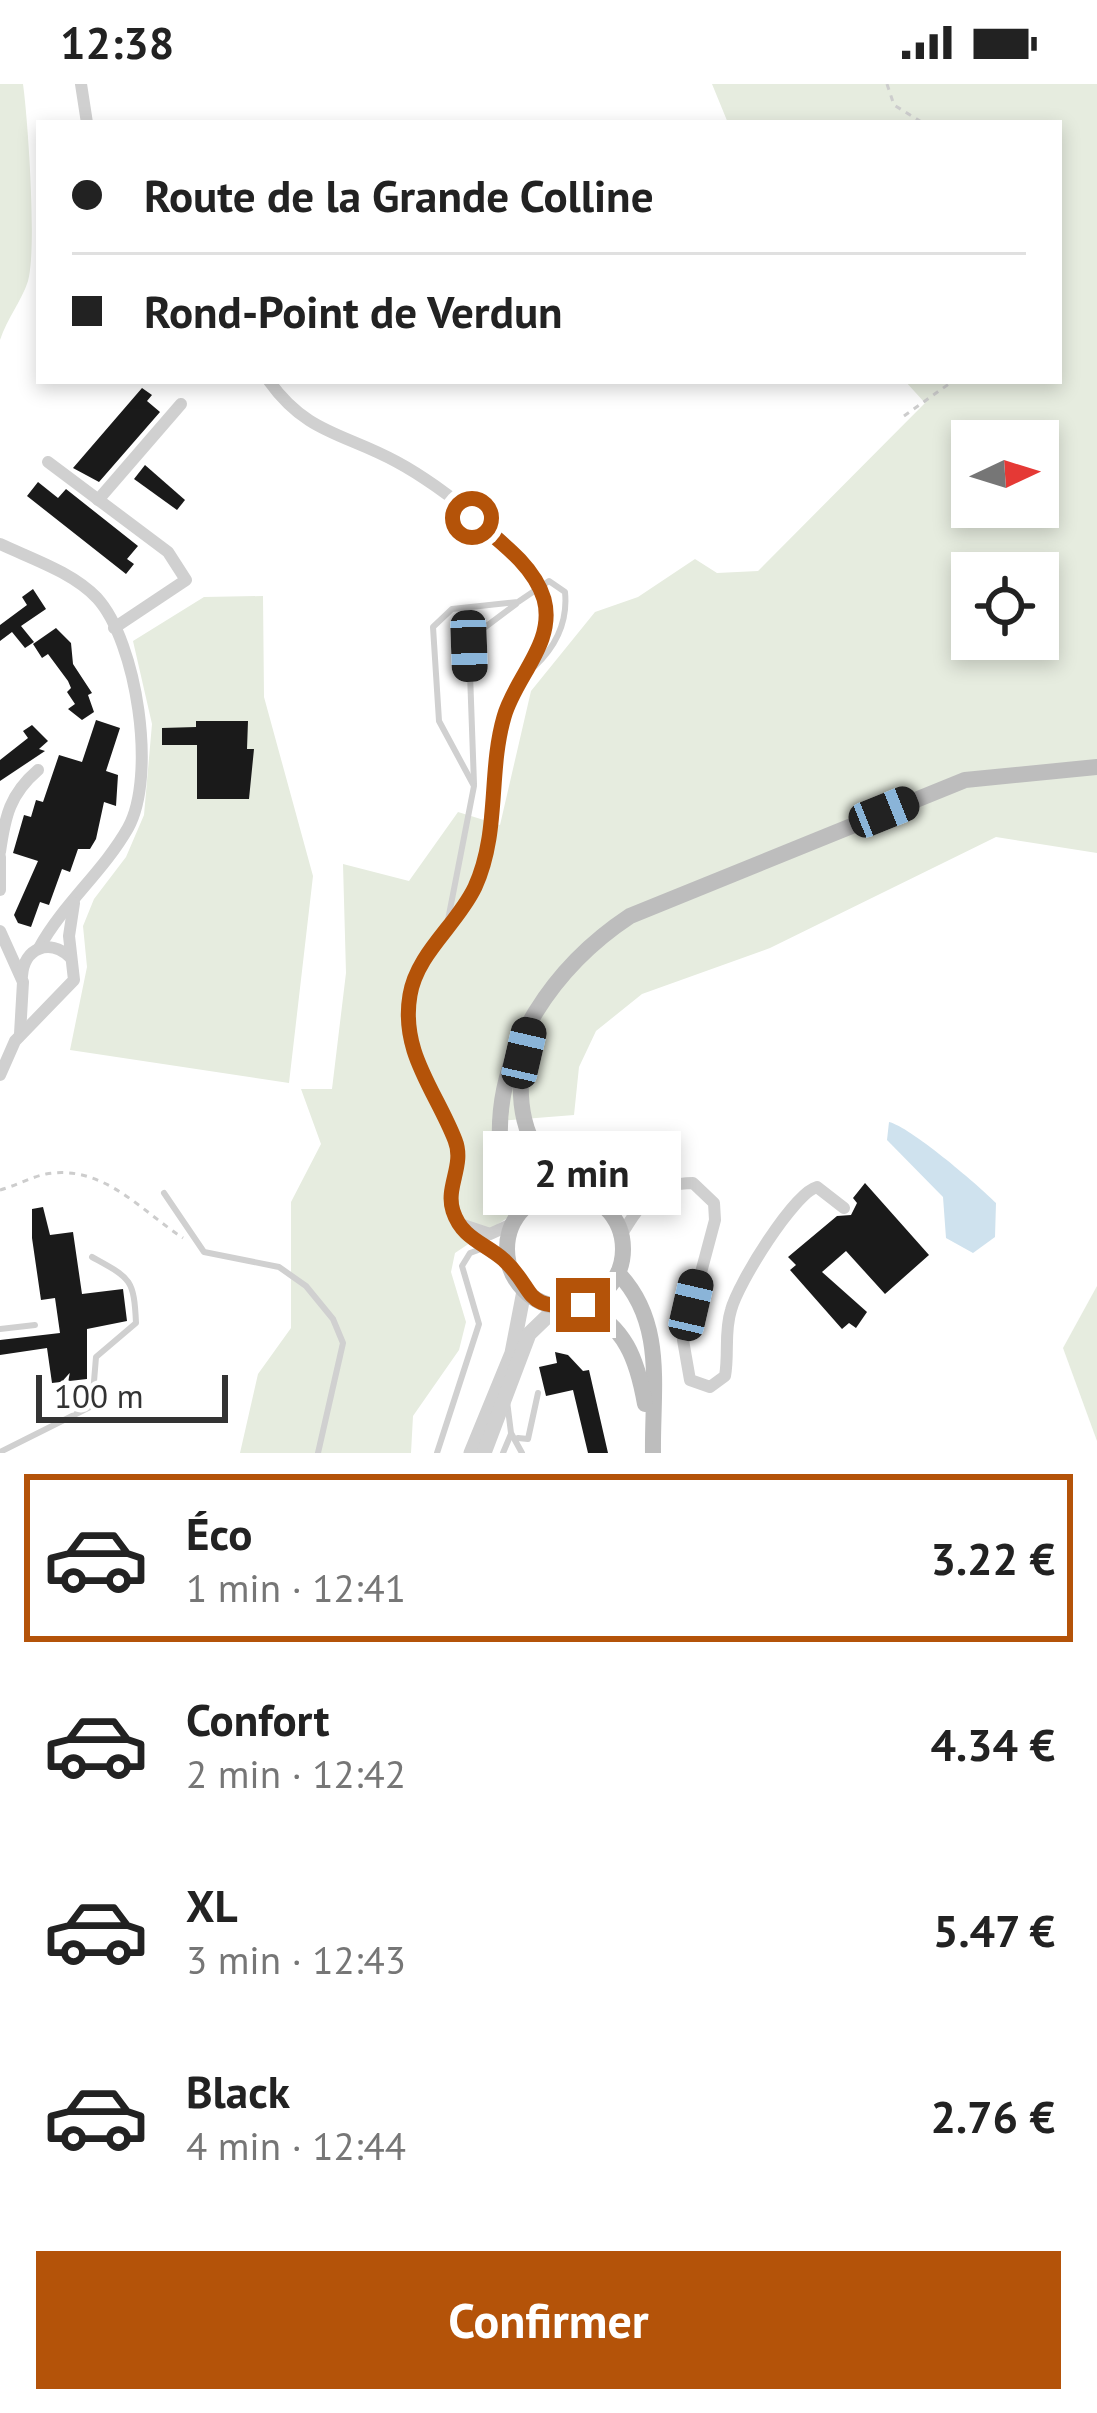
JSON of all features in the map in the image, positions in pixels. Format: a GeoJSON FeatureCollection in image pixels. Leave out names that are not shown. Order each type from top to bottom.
{"type":"FeatureCollection","features":[{"type":"Feature","properties":{"kind":"main road"},"geometry":{"type":"LineString","coordinates":[[532,1019],[520,1082],[524,1127],[542,1163],[573,1190],[606,1207],[622,1234],[618,1274],[604,1293],[583,1305],[557,1307],[524,1291],[509,1264],[518,1192],[502,1159],[501,1120],[532,1019],[570,961],[630,916],[965,780],[1052,767],[1097,767]]}},
{"type":"Feature","properties":{"kind":"main road"},"geometry":{"type":"LineString","coordinates":[[516,1218],[543,1194],[573,1190]]}},
{"type":"Feature","properties":{"kind":"main road"},"geometry":{"type":"LineString","coordinates":[[618,1274],[646,1307],[652,1336],[653,1449]]}},
{"type":"Feature","properties":{"kind":"main road"},"geometry":{"type":"LineString","coordinates":[[583,1305],[607,1318],[628,1340],[653,1449]]}},
{"type":"Feature","properties":{"kind":"street"},"geometry":{"type":"LineString","coordinates":[[81,84],[87,120]]}},
{"type":"Feature","properties":{"kind":"street"},"geometry":{"type":"LineString","coordinates":[[272,384],[302,419],[397,461],[439,490],[512,552],[539,587],[545,604],[542,642],[502,724],[495,809],[478,880],[414,979],[409,1024],[420,1073],[457,1143],[459,1161],[451,1200],[458,1222],[482,1248],[509,1264]]}},
{"type":"Feature","properties":{"kind":"street"},"geometry":{"type":"LineString","coordinates":[[98,500],[181,404]]}},
{"type":"Feature","properties":{"kind":"street"},"geometry":{"type":"LineString","coordinates":[[48,462],[168,552],[186,580],[114,628]]}},
{"type":"Feature","properties":{"kind":"street"},"geometry":{"type":"LineString","coordinates":[[0,544],[73,579],[95,596],[114,628],[142,730],[138,795],[130,825],[35,950],[22,980],[18,1038]]}},
{"type":"Feature","properties":{"kind":"street"},"geometry":{"type":"LineString","coordinates":[[0,890],[5,816],[17,788],[38,770]]}},
{"type":"Feature","properties":{"kind":"street"},"geometry":{"type":"LineString","coordinates":[[0,1075],[18,1038],[51,1000],[71,987],[74,899]]}},
{"type":"Feature","properties":{"kind":"street"},"geometry":{"type":"LineString","coordinates":[[3,934],[35,950],[56,947],[70,957]]}},
{"type":"Feature","properties":{"kind":"street"},"geometry":{"type":"LineString","coordinates":[[3,934],[22,980],[34,996],[51,1000]]}},
{"type":"Feature","properties":{"kind":"street"},"geometry":{"type":"LineString","coordinates":[[0,1038],[18,1038]]}},
{"type":"Feature","properties":{"kind":"street"},"geometry":{"type":"LineString","coordinates":[[622,1234],[642,1202],[664,1187],[693,1183],[714,1203],[716,1220],[683,1340],[690,1379],[699,1388],[720,1383],[725,1376],[730,1311],[745,1276],[800,1197],[817,1187],[844,1208]]}},
{"type":"Feature","properties":{"kind":"street"},"geometry":{"type":"LineString","coordinates":[[606,1207],[642,1202]]}},
{"type":"Feature","properties":{"kind":"street"},"geometry":{"type":"LineString","coordinates":[[458,1222],[490,1234],[516,1218]]}},
{"type":"Feature","properties":{"kind":"street"},"geometry":{"type":"LineString","coordinates":[[471,1453],[512,1353],[524,1291]]}},
{"type":"Feature","properties":{"kind":"street"},"geometry":{"type":"LineString","coordinates":[[484,1453],[529,1334],[557,1307]]}},
{"type":"Feature","properties":{"kind":"lane"},"geometry":{"type":"LineString","coordinates":[[445,932],[474,786],[469,646],[472,637],[491,628],[549,581],[565,592],[564,622],[550,651],[519,681]]}},
{"type":"Feature","properties":{"kind":"lane"},"geometry":{"type":"LineString","coordinates":[[474,786],[439,721],[433,627],[452,609],[518,602]]}},
{"type":"Feature","properties":{"kind":"lane"},"geometry":{"type":"LineString","coordinates":[[164,1193],[205,1252],[279,1267],[305,1286],[333,1319],[343,1342],[319,1453]]}},
{"type":"Feature","properties":{"kind":"lane"},"geometry":{"type":"LineString","coordinates":[[437,1453],[479,1324],[462,1266],[470,1253],[482,1248]]}},
{"type":"Feature","properties":{"kind":"lane"},"geometry":{"type":"LineString","coordinates":[[0,1452],[92,1406],[96,1357],[136,1323],[135,1287],[126,1276],[92,1257]]}},
{"type":"Feature","properties":{"kind":"lane"},"geometry":{"type":"LineString","coordinates":[[0,1329],[35,1325]]}},
{"type":"Feature","properties":{"kind":"lane"},"geometry":{"type":"LineString","coordinates":[[515,1436],[527,1439],[538,1393]]}},
{"type":"Feature","properties":{"kind":"lane"},"geometry":{"type":"LineString","coordinates":[[507,1400],[522,1453]]}},
{"type":"Feature","properties":{"kind":"lane"},"geometry":{"type":"LineString","coordinates":[[503,1453],[515,1436]]}},
{"type":"Feature","properties":{"kind":"lane"},"geometry":{"type":"LineString","coordinates":[[0,1440],[11,1444]]}},
{"type":"Feature","properties":{"kind":"path"},"geometry":{"type":"LineString","coordinates":[[886,84],[894,105],[918,120]]}},
{"type":"Feature","properties":{"kind":"path"},"geometry":{"type":"LineString","coordinates":[[904,416],[949,384]]}},
{"type":"Feature","properties":{"kind":"path"},"geometry":{"type":"LineString","coordinates":[[0,1190],[42,1174],[72,1172],[99,1179],[205,1252]]}},
{"type":"Feature","properties":{"kind":"shaded area"},"geometry":{"type":"Polygon","coordinates":[[[0,84],[23,84],[32,242],[28,281],[0,340],[0,84]]]}},
{"type":"Feature","properties":{"kind":"shaded area"},"geometry":{"type":"Polygon","coordinates":[[[712,84],[1097,84],[1097,853],[996,837],[770,948],[642,994],[596,1031],[579,1067],[574,1115],[498,1121],[513,1192],[510,1216],[455,1253],[451,1272],[466,1322],[459,1350],[413,1416],[411,1453],[240,1453],[258,1374],[291,1328],[291,1202],[321,1144],[301,1089],[332,1089],[346,973],[343,864],[409,881],[458,812],[500,825],[531,691],[595,612],[638,597],[695,559],[717,573],[758,571],[925,403],[908,384],[1062,384],[1062,120],[727,120],[712,84]]]}},
{"type":"Feature","properties":{"kind":"shaded area"},"geometry":{"type":"Polygon","coordinates":[[[263,596],[264,697],[313,876],[289,1083],[70,1050],[87,967],[83,926],[94,899],[126,857],[144,815],[152,724],[133,641],[204,597],[263,596]]]}},
{"type":"Feature","properties":{"kind":"shaded area"},"geometry":{"type":"Polygon","coordinates":[[[1097,1286],[1097,1441],[1063,1348],[1097,1286]]]}},
{"type":"Feature","properties":{"kind":"water"},"geometry":{"type":"Polygon","coordinates":[[[889,1122],[927,1145],[996,1203],[995,1237],[973,1253],[946,1238],[943,1197],[887,1140],[889,1122]]]}},
{"type":"Feature","properties":{"kind":"building"},"geometry":{"type":"Polygon","coordinates":[[[142,388],[152,395],[147,401],[160,412],[99,482],[73,468],[142,388]]]}},
{"type":"Feature","properties":{"kind":"building"},"geometry":{"type":"Polygon","coordinates":[[[145,465],[185,500],[177,510],[134,479],[145,465]]]}},
{"type":"Feature","properties":{"kind":"building"},"geometry":{"type":"Polygon","coordinates":[[[38,482],[58,498],[66,489],[138,546],[127,559],[134,564],[126,574],[27,496],[38,482]]]}},
{"type":"Feature","properties":{"kind":"building"},"geometry":{"type":"Polygon","coordinates":[[[33,589],[46,609],[21,626],[34,642],[25,648],[12,632],[0,641],[0,625],[27,605],[22,597],[33,589]]]}},
{"type":"Feature","properties":{"kind":"building"},"geometry":{"type":"Polygon","coordinates":[[[56,628],[71,643],[73,664],[92,693],[88,695],[94,712],[82,720],[68,709],[75,704],[67,692],[71,688],[68,681],[48,654],[42,658],[33,644],[56,628]]]}},
{"type":"Feature","properties":{"kind":"building"},"geometry":{"type":"Polygon","coordinates":[[[96,720],[120,728],[106,771],[118,775],[116,806],[104,802],[96,839],[90,849],[78,849],[70,872],[62,869],[49,905],[40,902],[31,927],[18,923],[14,915],[38,861],[13,853],[24,815],[31,817],[36,800],[43,802],[59,755],[82,762],[96,720]]]}},
{"type":"Feature","properties":{"kind":"building"},"geometry":{"type":"Polygon","coordinates":[[[196,721],[248,721],[247,749],[254,749],[249,799],[197,799],[197,745],[162,745],[162,728],[196,727],[196,721]]]}},
{"type":"Feature","properties":{"kind":"building"},"geometry":{"type":"Polygon","coordinates":[[[32,725],[48,741],[39,749],[45,751],[0,781],[0,760],[28,738],[23,731],[32,725]]]}},
{"type":"Feature","properties":{"kind":"building"},"geometry":{"type":"Polygon","coordinates":[[[865,1183],[929,1255],[885,1294],[846,1251],[822,1272],[867,1312],[856,1328],[849,1323],[842,1329],[790,1270],[796,1265],[788,1257],[837,1216],[851,1215],[857,1203],[853,1198],[865,1183]]]}},
{"type":"Feature","properties":{"kind":"building"},"geometry":{"type":"Polygon","coordinates":[[[43,1207],[50,1235],[73,1232],[82,1294],[123,1289],[127,1321],[87,1329],[87,1379],[52,1383],[47,1348],[0,1355],[0,1340],[60,1333],[55,1298],[41,1300],[32,1238],[32,1209],[43,1207]]]}},
{"type":"Feature","properties":{"kind":"building"},"geometry":{"type":"Polygon","coordinates":[[[555,1352],[568,1355],[583,1371],[589,1370],[608,1453],[588,1453],[573,1390],[546,1396],[539,1367],[557,1363],[555,1352]]]}},
{"type":"Feature","properties":{"kind":"route"},"geometry":{"type":"LineString","coordinates":[[472,518],[530,574],[545,604],[546,624],[502,724],[495,809],[478,880],[464,910],[414,979],[409,999],[412,1048],[457,1143],[459,1161],[451,1200],[458,1222],[482,1248],[509,1264],[514,1279],[539,1302],[557,1307],[583,1305]]}}]}
